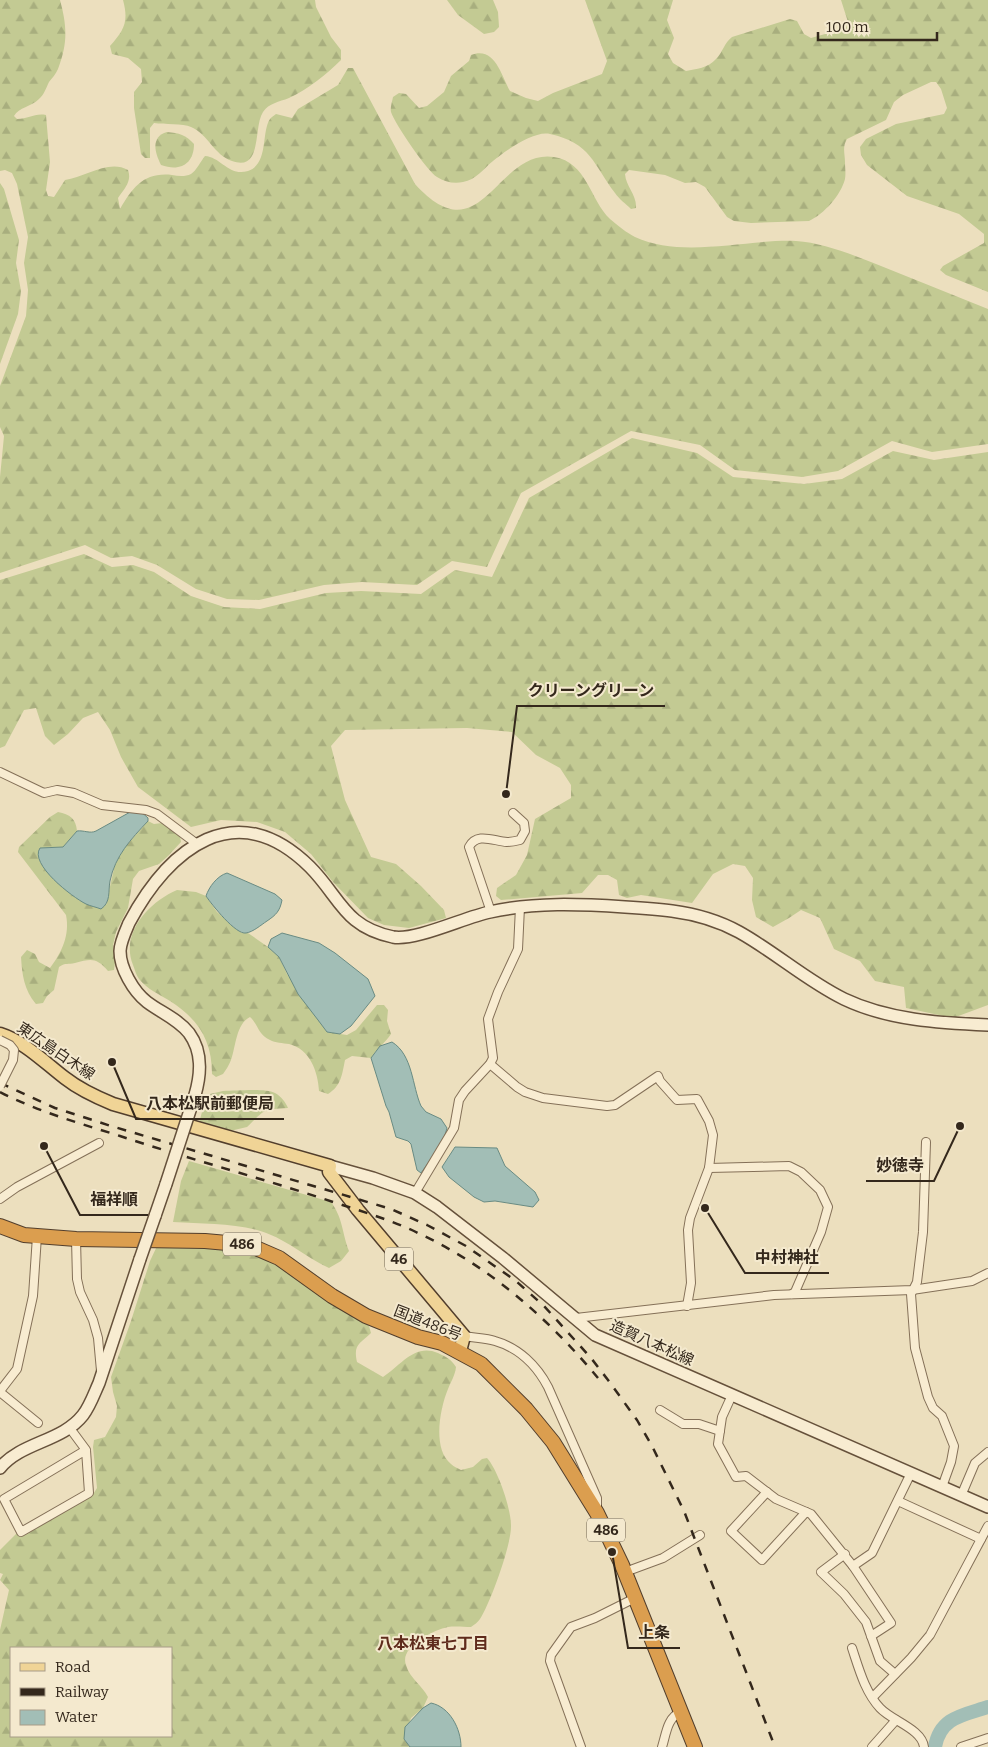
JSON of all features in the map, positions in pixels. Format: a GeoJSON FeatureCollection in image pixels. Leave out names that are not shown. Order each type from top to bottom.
{"type":"FeatureCollection","features":[{"type":"Feature","properties":{"kind":"highway","name":"国道486号"},"geometry":{"type":"LineString","coordinates":[[0,1226],[24,1234],[76,1239],[205,1241],[249,1245],[279,1258],[332,1296],[366,1316],[418,1337],[442,1343],[481,1364],[526,1408],[553,1442],[598,1513],[625,1572],[695,1747]]}},
{"type":"Feature","properties":{"kind":"main road","name":"東広島白木線"},"geometry":{"type":"LineString","coordinates":[[0,1034],[25,1047],[66,1079],[100,1099],[230,1139],[330,1166]]}},
{"type":"Feature","properties":{"kind":"main road","name":"46"},"geometry":{"type":"LineString","coordinates":[[330,1166],[330,1172],[358,1210],[464,1336]]}},
{"type":"Feature","properties":{"kind":"main road"},"geometry":{"type":"LineString","coordinates":[[460,1351],[464,1336]]}},
{"type":"Feature","properties":{"kind":"street"},"geometry":{"type":"LineString","coordinates":[[0,772],[44,794],[57,790],[74,793],[102,806],[146,810],[157,814],[197,844]]}},
{"type":"Feature","properties":{"kind":"street"},"geometry":{"type":"LineString","coordinates":[[490,912],[469,848],[472,841],[480,838],[510,842],[520,840],[524,831],[524,823],[513,813]]}},
{"type":"Feature","properties":{"kind":"street"},"geometry":{"type":"LineString","coordinates":[[0,1468],[4,1462],[16,1454],[69,1427],[83,1416],[92,1400],[166,1184],[200,1080],[201,1061],[190,1034],[176,1021],[146,1001],[132,987],[125,972],[120,950],[128,925],[154,884],[179,856],[213,836],[232,832],[252,833],[269,838],[286,848],[310,868],[338,903],[355,920],[368,929],[398,938],[414,936],[490,912],[547,904],[670,910],[696,915],[720,923],[738,932],[836,994],[873,1010],[908,1018],[988,1025]]}},
{"type":"Feature","properties":{"kind":"street"},"geometry":{"type":"LineString","coordinates":[[415,1193],[454,1128],[459,1100],[490,1064],[493,1052],[488,1019],[518,949],[520,907]]}},
{"type":"Feature","properties":{"kind":"street"},"geometry":{"type":"LineString","coordinates":[[0,1040],[10,1045],[14,1050],[13,1060],[0,1086]]}},
{"type":"Feature","properties":{"kind":"street"},"geometry":{"type":"LineString","coordinates":[[490,1064],[517,1088],[543,1098],[608,1106],[615,1104],[658,1076],[660,1081],[677,1100],[696,1099],[709,1121],[713,1135],[709,1168],[690,1218],[688,1230],[691,1284],[687,1306]]}},
{"type":"Feature","properties":{"kind":"street"},"geometry":{"type":"LineString","coordinates":[[926,1142],[923,1232],[917,1282],[911,1294],[915,1348],[928,1397],[933,1408],[942,1416],[954,1446],[951,1462],[942,1487]]}},
{"type":"Feature","properties":{"kind":"street"},"geometry":{"type":"LineString","coordinates":[[0,1199],[18,1187],[99,1143]]}},
{"type":"Feature","properties":{"kind":"street","name":"造賀八本松線"},"geometry":{"type":"LineString","coordinates":[[330,1166],[373,1178],[415,1193],[471,1233],[595,1335],[988,1507]]}},
{"type":"Feature","properties":{"kind":"street"},"geometry":{"type":"LineString","coordinates":[[709,1168],[790,1166],[801,1172],[820,1190],[828,1208],[821,1232],[795,1292],[792,1294]]}},
{"type":"Feature","properties":{"kind":"street"},"geometry":{"type":"LineString","coordinates":[[37,1236],[33,1296],[17,1369],[0,1391],[38,1423]]}},
{"type":"Feature","properties":{"kind":"street"},"geometry":{"type":"LineString","coordinates":[[76,1239],[80,1292],[93,1320],[98,1338],[101,1374]]}},
{"type":"Feature","properties":{"kind":"street"},"geometry":{"type":"LineString","coordinates":[[576,1318],[792,1294],[912,1290],[972,1281],[988,1273]]}},
{"type":"Feature","properties":{"kind":"street"},"geometry":{"type":"LineString","coordinates":[[464,1336],[495,1341],[515,1350],[529,1360],[541,1373],[597,1498],[598,1513]]}},
{"type":"Feature","properties":{"kind":"street"},"geometry":{"type":"LineString","coordinates":[[732,1395],[722,1417],[718,1444],[736,1477],[746,1476],[776,1499],[811,1514],[845,1554],[891,1622],[871,1636]]}},
{"type":"Feature","properties":{"kind":"street"},"geometry":{"type":"LineString","coordinates":[[660,1410],[683,1424],[699,1424],[720,1431]]}},
{"type":"Feature","properties":{"kind":"street"},"geometry":{"type":"LineString","coordinates":[[69,1427],[86,1450],[88,1493],[21,1532],[4,1499],[86,1450]]}},
{"type":"Feature","properties":{"kind":"street"},"geometry":{"type":"LineString","coordinates":[[961,1496],[975,1463],[988,1452]]}},
{"type":"Feature","properties":{"kind":"street"},"geometry":{"type":"LineString","coordinates":[[854,1566],[872,1553],[911,1473]]}},
{"type":"Feature","properties":{"kind":"street"},"geometry":{"type":"LineString","coordinates":[[767,1492],[731,1531],[762,1560],[806,1512]]}},
{"type":"Feature","properties":{"kind":"street"},"geometry":{"type":"LineString","coordinates":[[898,1500],[981,1539]]}},
{"type":"Feature","properties":{"kind":"street"},"geometry":{"type":"LineString","coordinates":[[873,1697],[930,1635],[988,1526]]}},
{"type":"Feature","properties":{"kind":"street"},"geometry":{"type":"LineString","coordinates":[[625,1572],[663,1558],[700,1535]]}},
{"type":"Feature","properties":{"kind":"street"},"geometry":{"type":"LineString","coordinates":[[845,1554],[821,1572],[844,1594],[866,1622],[880,1661],[895,1674]]}},
{"type":"Feature","properties":{"kind":"street"},"geometry":{"type":"LineString","coordinates":[[581,1747],[550,1660],[551,1655],[574,1624],[595,1618],[635,1598]]}},
{"type":"Feature","properties":{"kind":"street"},"geometry":{"type":"LineString","coordinates":[[852,1648],[863,1681],[881,1709],[919,1736],[924,1747]]}},
{"type":"Feature","properties":{"kind":"street"},"geometry":{"type":"LineString","coordinates":[[662,1747],[669,1722],[675,1714],[681,1712]]}},
{"type":"Feature","properties":{"kind":"street"},"geometry":{"type":"LineString","coordinates":[[872,1747],[896,1720]]}},
{"type":"Feature","properties":{"kind":"street"},"geometry":{"type":"LineString","coordinates":[[961,1747],[988,1738]]}},
{"type":"Feature","properties":{"kind":"green space"},"geometry":{"type":"Polygon","coordinates":[[[0,0],[60,0],[65,26],[65,43],[58,69],[41,97],[14,116],[17,119],[46,115],[50,162],[46,190],[48,196],[54,197],[65,180],[113,166],[121,167],[128,170],[129,178],[118,198],[120,209],[140,183],[154,176],[189,175],[195,171],[205,156],[211,157],[230,169],[241,172],[248,171],[259,162],[267,125],[271,118],[276,114],[292,118],[298,109],[338,85],[348,68],[353,68],[415,184],[438,204],[457,210],[473,206],[517,168],[534,159],[554,157],[565,160],[574,166],[587,183],[603,211],[610,219],[635,237],[673,247],[776,241],[807,242],[864,259],[988,309],[988,444],[932,452],[892,441],[838,471],[802,477],[735,470],[700,445],[631,431],[521,493],[487,567],[452,561],[417,585],[362,582],[324,585],[259,600],[227,599],[196,589],[157,565],[132,556],[111,558],[85,545],[0,573],[0,477],[4,436],[0,427],[0,386],[26,316],[28,290],[24,263],[28,237],[17,184],[12,173],[5,170],[0,171],[0,0]]]}},
{"type":"Feature","properties":{"kind":"green space"},"geometry":{"type":"Polygon","coordinates":[[[123,0],[315,0],[316,7],[331,37],[341,50],[341,60],[310,86],[265,109],[260,119],[253,154],[249,160],[242,163],[226,158],[202,134],[191,127],[154,123],[150,128],[150,158],[145,158],[141,154],[134,108],[134,92],[142,82],[141,69],[128,58],[112,54],[110,46],[124,25],[125,8],[123,0]]]}},
{"type":"Feature","properties":{"kind":"green space"},"geometry":{"type":"Polygon","coordinates":[[[447,0],[493,0],[498,12],[499,27],[494,32],[484,34],[458,15],[447,0]]]}},
{"type":"Feature","properties":{"kind":"green space"},"geometry":{"type":"Polygon","coordinates":[[[585,0],[673,0],[667,20],[674,38],[668,54],[673,63],[686,71],[702,68],[713,62],[732,37],[790,19],[797,21],[804,34],[811,38],[846,28],[848,22],[841,0],[988,0],[988,292],[946,275],[940,270],[943,266],[984,243],[984,234],[959,214],[907,196],[867,165],[861,155],[860,147],[866,139],[896,124],[944,114],[947,108],[941,89],[936,82],[931,82],[903,95],[894,102],[886,120],[847,139],[844,148],[845,179],[843,185],[831,203],[820,214],[809,221],[751,223],[734,221],[727,217],[705,187],[696,182],[685,183],[665,175],[629,170],[625,174],[626,179],[636,203],[636,208],[631,209],[617,195],[596,164],[583,149],[564,138],[550,134],[536,135],[520,142],[498,157],[476,177],[468,181],[460,183],[450,182],[440,179],[432,173],[398,126],[391,110],[393,97],[399,93],[406,94],[419,108],[427,106],[444,92],[451,76],[469,61],[471,55],[479,53],[492,58],[510,91],[538,101],[553,93],[602,74],[607,61],[585,0]]]}},
{"type":"Feature","properties":{"kind":"green space"},"geometry":{"type":"Polygon","coordinates":[[[167,132],[182,135],[194,144],[192,157],[185,165],[168,167],[161,165],[155,146],[158,138],[167,132]]]}},
{"type":"Feature","properties":{"kind":"green space"},"geometry":{"type":"Polygon","coordinates":[[[0,183],[4,189],[19,240],[16,263],[21,291],[18,314],[0,364],[0,183]]]}},
{"type":"Feature","properties":{"kind":"green space"},"geometry":{"type":"Polygon","coordinates":[[[632,438],[697,453],[733,477],[804,484],[842,479],[893,451],[934,460],[988,452],[988,1005],[953,1018],[906,1008],[904,987],[875,981],[860,961],[834,949],[820,918],[801,910],[773,927],[756,917],[752,900],[753,878],[745,866],[733,864],[713,874],[692,903],[641,895],[627,898],[619,895],[617,880],[608,875],[598,875],[582,893],[501,900],[496,896],[497,888],[516,875],[527,855],[535,819],[571,798],[571,785],[560,768],[536,755],[512,732],[467,728],[345,730],[331,746],[345,800],[371,857],[396,864],[444,910],[446,918],[409,928],[384,925],[368,918],[333,882],[311,854],[285,832],[257,822],[221,820],[191,827],[138,787],[121,757],[110,730],[98,712],[83,718],[54,745],[45,736],[36,708],[24,710],[5,746],[0,748],[0,580],[84,554],[112,567],[133,565],[154,572],[191,596],[224,607],[260,609],[326,593],[361,591],[421,594],[455,570],[492,577],[529,498],[632,438]]]}},
{"type":"Feature","properties":{"kind":"green space"},"geometry":{"type":"Polygon","coordinates":[[[58,812],[72,818],[77,831],[63,847],[48,847],[106,905],[115,864],[124,848],[148,821],[154,824],[162,823],[180,836],[181,842],[159,864],[139,871],[133,879],[128,908],[116,932],[113,945],[114,970],[108,971],[100,963],[93,960],[63,965],[59,967],[54,990],[43,1003],[36,1004],[24,982],[21,957],[27,950],[35,954],[39,962],[50,968],[64,943],[67,922],[66,915],[18,852],[19,847],[50,817],[58,812]]]}},
{"type":"Feature","properties":{"kind":"green space"},"geometry":{"type":"Polygon","coordinates":[[[177,890],[196,892],[206,896],[217,912],[242,933],[248,933],[279,957],[287,974],[327,1032],[347,1035],[356,1030],[377,1005],[384,1005],[388,1010],[387,1021],[391,1034],[371,1058],[352,1056],[345,1060],[338,1084],[328,1094],[319,1091],[315,1069],[312,1062],[302,1051],[289,1044],[274,1042],[266,1038],[250,1017],[245,1020],[239,1030],[231,1060],[223,1074],[216,1077],[212,1074],[206,1041],[196,1023],[180,1008],[142,983],[136,974],[130,953],[130,941],[140,920],[156,902],[177,890]]]}},
{"type":"Feature","properties":{"kind":"green space"},"geometry":{"type":"Polygon","coordinates":[[[223,1091],[270,1091],[279,1096],[288,1108],[264,1112],[247,1127],[230,1131],[199,1123],[205,1101],[210,1094],[223,1091]]]}},
{"type":"Feature","properties":{"kind":"green space"},"geometry":{"type":"Polygon","coordinates":[[[189,1161],[331,1202],[340,1220],[349,1251],[341,1261],[329,1268],[276,1237],[257,1230],[226,1225],[173,1222],[181,1181],[189,1161]]]}},
{"type":"Feature","properties":{"kind":"green space"},"geometry":{"type":"Polygon","coordinates":[[[158,1244],[207,1245],[257,1253],[342,1305],[369,1326],[371,1333],[358,1345],[356,1351],[357,1362],[383,1377],[415,1353],[422,1351],[438,1353],[450,1360],[456,1367],[440,1417],[441,1449],[451,1464],[461,1470],[473,1467],[482,1459],[487,1458],[495,1471],[506,1500],[511,1525],[510,1534],[500,1574],[479,1620],[471,1627],[448,1627],[426,1636],[412,1646],[405,1658],[408,1670],[428,1697],[423,1708],[411,1718],[404,1739],[410,1747],[0,1747],[0,1630],[9,1590],[0,1580],[3,1574],[0,1573],[0,1550],[20,1530],[77,1500],[92,1496],[97,1488],[94,1440],[105,1437],[116,1417],[117,1406],[111,1377],[150,1261],[158,1244]]]}},
{"type":"Feature","properties":{"kind":"water"},"geometry":{"type":"Polygon","coordinates":[[[132,811],[143,814],[148,818],[148,821],[130,841],[120,856],[112,872],[108,900],[101,909],[86,904],[71,895],[46,871],[38,855],[40,848],[63,847],[77,831],[94,832],[132,811]]]}},
{"type":"Feature","properties":{"kind":"water"},"geometry":{"type":"Polygon","coordinates":[[[227,873],[275,894],[282,900],[277,912],[270,919],[251,931],[246,933],[236,929],[224,919],[206,896],[214,882],[227,873]]]}},
{"type":"Feature","properties":{"kind":"water"},"geometry":{"type":"Polygon","coordinates":[[[282,933],[319,943],[368,979],[375,996],[351,1026],[340,1034],[327,1032],[298,994],[279,957],[268,947],[271,939],[282,933]]]}},
{"type":"Feature","properties":{"kind":"water"},"geometry":{"type":"Polygon","coordinates":[[[392,1042],[399,1048],[408,1063],[421,1106],[426,1112],[441,1119],[447,1128],[443,1142],[421,1173],[417,1170],[411,1144],[396,1137],[371,1058],[380,1046],[392,1042]]]}},
{"type":"Feature","properties":{"kind":"water"},"geometry":{"type":"Polygon","coordinates":[[[455,1147],[497,1148],[505,1166],[535,1192],[539,1200],[533,1207],[495,1201],[484,1202],[474,1197],[449,1177],[442,1167],[455,1147]]]}},
{"type":"Feature","properties":{"kind":"water"},"geometry":{"type":"Polygon","coordinates":[[[431,1703],[438,1705],[449,1714],[457,1726],[461,1747],[410,1747],[404,1739],[405,1727],[423,1708],[431,1703]]]}},
{"type":"Feature","properties":{"kind":"waterway"},"geometry":{"type":"LineString","coordinates":[[935,1747],[942,1729],[948,1723],[962,1715],[988,1707]]}},
{"type":"Feature","properties":{"kind":"railway"},"geometry":{"type":"LineString","coordinates":[[0,1083],[55,1108],[391,1209],[427,1225],[466,1246],[516,1281],[544,1306],[591,1358],[637,1420],[652,1446],[684,1511],[775,1747]]}},
{"type":"Feature","properties":{"kind":"railway"},"geometry":{"type":"LineString","coordinates":[[0,1092],[59,1117],[309,1194],[377,1216],[418,1233],[469,1261],[516,1295],[559,1335],[598,1378]]}},
{"type":"Feature","properties":{"kind":"place","name":"クリーングリーン"},"geometry":{"type":"Point","coordinates":[506,794]}},
{"type":"Feature","properties":{"kind":"place","name":"八本松駅前郵便局"},"geometry":{"type":"Point","coordinates":[112,1062]}},
{"type":"Feature","properties":{"kind":"place","name":"妙徳寺"},"geometry":{"type":"Point","coordinates":[960,1126]}},
{"type":"Feature","properties":{"kind":"place","name":"福祥順"},"geometry":{"type":"Point","coordinates":[44,1146]}},
{"type":"Feature","properties":{"kind":"place","name":"中村神社"},"geometry":{"type":"Point","coordinates":[705,1208]}},
{"type":"Feature","properties":{"kind":"place","name":"上条"},"geometry":{"type":"Point","coordinates":[612,1552]}},
{"type":"Feature","properties":{"kind":"district","name":"八本松東七丁目"},"geometry":{"type":"Point","coordinates":[433,1643]}}]}
